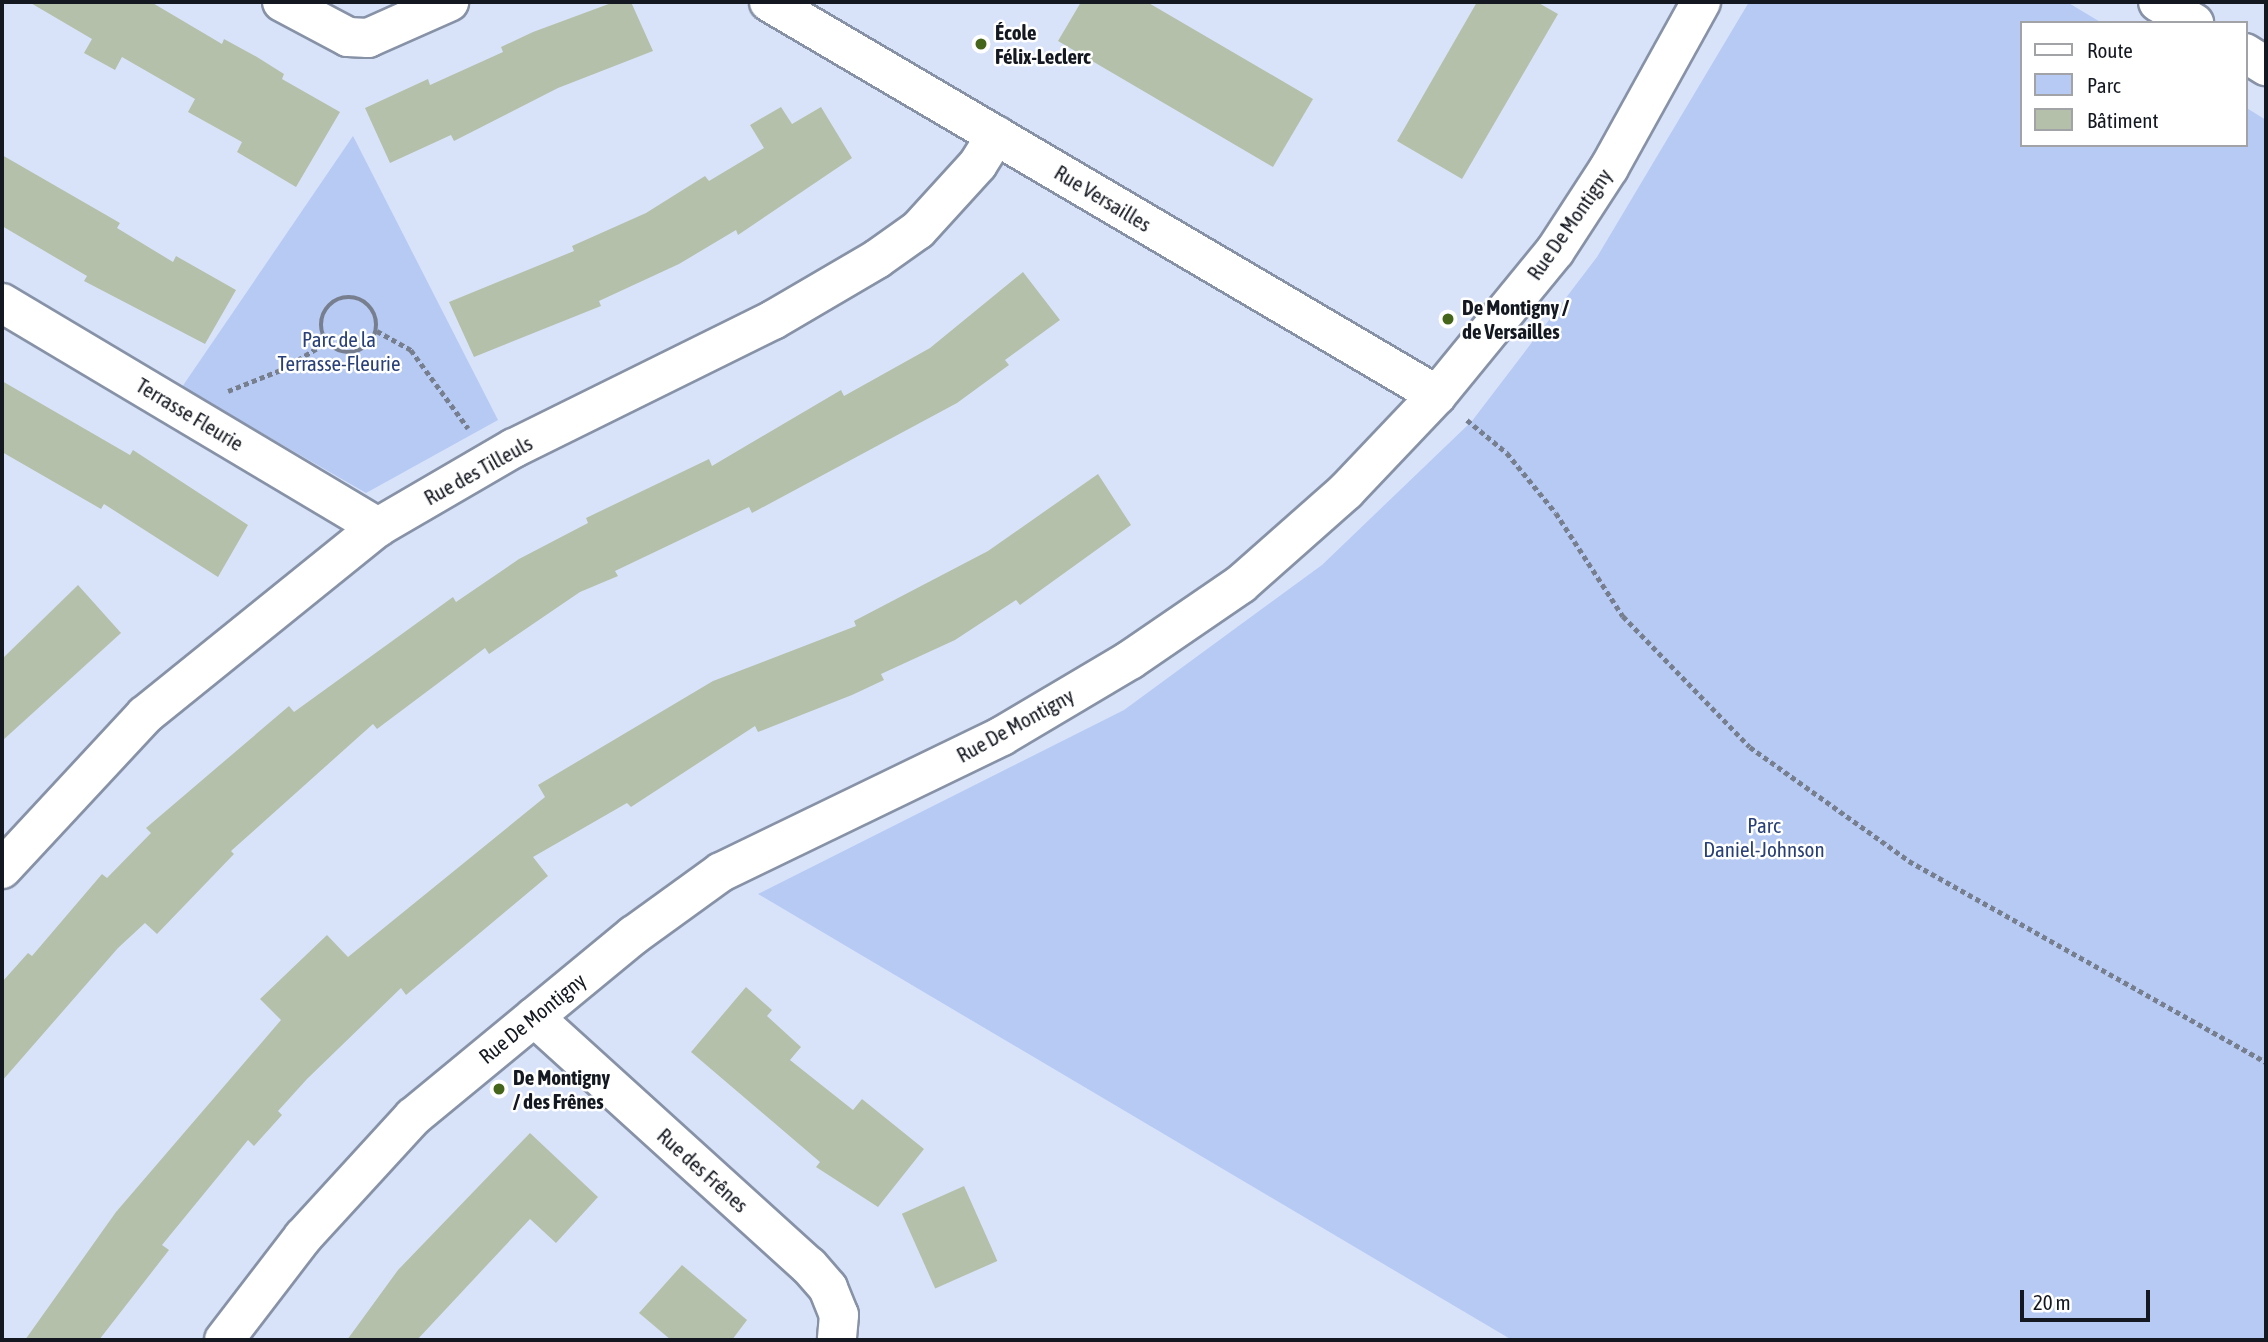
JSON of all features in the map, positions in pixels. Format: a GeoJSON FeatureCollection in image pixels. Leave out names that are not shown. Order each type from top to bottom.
{"type":"FeatureCollection","features":[{"type":"Feature","properties":{"kind":"street"},"geometry":{"type":"LineString","coordinates":[[282,2],[348,37],[368,38],[449,2]]}},
{"type":"Feature","properties":{"kind":"street","name":"Rue Versailles"},"geometry":{"type":"LineString","coordinates":[[769,2],[1437,395]]}},
{"type":"Feature","properties":{"kind":"street","name":"Rue De Montigny"},"geometry":{"type":"LineString","coordinates":[[225,1340],[255,1294],[354,1177],[413,1117],[534,1017],[721,872],[1002,736],[1130,660],[1241,584],[1346,491],[1437,395],[1555,251],[1609,167],[1701,2]]}},
{"type":"Feature","properties":{"kind":"street"},"geometry":{"type":"LineString","coordinates":[[2158,2],[2191,21]]}},
{"type":"Feature","properties":{"kind":"street"},"geometry":{"type":"LineString","coordinates":[[2247,54],[2266,66]]}},
{"type":"Feature","properties":{"kind":"street","name":"Rue des Tilleuls"},"geometry":{"type":"LineString","coordinates":[[2,869],[145,715],[378,527],[490,462],[773,320],[877,259],[918,230],[978,164],[996,135]]}},
{"type":"Feature","properties":{"kind":"street","name":"Terrasse Fleurie"},"geometry":{"type":"LineString","coordinates":[[2,303],[378,527]]}},
{"type":"Feature","properties":{"kind":"street","name":"Rue des Frênes"},"geometry":{"type":"LineString","coordinates":[[534,1017],[809,1266],[828,1288],[839,1315],[837,1340]]}},
{"type":"Feature","properties":{"kind":"path"},"geometry":{"type":"LineString","coordinates":[[377,331],[360,351],[342,352],[327,342],[323,315],[344,298],[370,305],[377,331],[411,351],[490,462]]}},
{"type":"Feature","properties":{"kind":"path"},"geometry":{"type":"LineString","coordinates":[[182,409],[283,369],[327,342]]}},
{"type":"Feature","properties":{"kind":"path"},"geometry":{"type":"LineString","coordinates":[[1437,395],[1507,453],[1556,513],[1623,616],[1750,747],[1909,861],[2266,1062]]}},
{"type":"Feature","properties":{"kind":"green space","name":"Parc Daniel-Johnson"},"geometry":{"type":"Polygon","coordinates":[[[1749,2],[2067,2],[2099,21],[2020,21],[2020,147],[2247,147],[2247,108],[2266,120],[2266,1340],[1512,1340],[758,894],[1124,710],[1322,565],[1472,421],[1597,257],[1749,2]]]}},
{"type":"Feature","properties":{"kind":"green space","name":"Parc de la Terrasse-Fleurie"},"geometry":{"type":"Polygon","coordinates":[[[353,136],[498,420],[366,493],[182,387],[353,136]]]}},
{"type":"Feature","properties":{"kind":"building"},"geometry":{"type":"Polygon","coordinates":[[[29,2],[151,2],[222,44],[224,39],[257,57],[284,74],[282,79],[340,112],[296,187],[237,152],[242,142],[188,112],[195,99],[122,57],[115,70],[84,53],[92,39],[29,2]]]}},
{"type":"Feature","properties":{"kind":"building"},"geometry":{"type":"Polygon","coordinates":[[[614,2],[631,2],[653,51],[558,88],[454,141],[451,135],[390,163],[365,108],[428,79],[430,85],[503,52],[501,47],[533,32],[614,2]]]}},
{"type":"Feature","properties":{"kind":"building"},"geometry":{"type":"Polygon","coordinates":[[[1081,2],[1147,2],[1313,99],[1273,167],[1058,41],[1081,2]]]}},
{"type":"Feature","properties":{"kind":"building"},"geometry":{"type":"Polygon","coordinates":[[[1477,2],[1537,2],[1558,14],[1462,179],[1397,141],[1477,2]]]}},
{"type":"Feature","properties":{"kind":"building"},"geometry":{"type":"Polygon","coordinates":[[[781,107],[792,124],[821,107],[852,158],[738,235],[736,230],[679,264],[599,301],[601,306],[474,357],[449,302],[574,251],[572,246],[646,213],[705,176],[709,181],[764,148],[750,125],[781,107]]]}},
{"type":"Feature","properties":{"kind":"building"},"geometry":{"type":"Polygon","coordinates":[[[2,155],[120,223],[117,228],[173,262],[176,256],[236,290],[205,344],[84,281],[87,276],[2,226],[2,155]]]}},
{"type":"Feature","properties":{"kind":"building"},"geometry":{"type":"Polygon","coordinates":[[[1023,272],[1060,320],[1005,360],[1009,365],[957,403],[752,513],[749,507],[615,571],[618,576],[580,592],[489,654],[485,648],[377,729],[373,724],[231,851],[234,854],[157,934],[145,923],[118,948],[2,1081],[2,982],[28,953],[32,956],[102,874],[107,878],[151,833],[146,828],[289,706],[294,712],[453,597],[456,602],[519,559],[588,523],[586,518],[709,459],[712,466],[841,390],[844,396],[930,348],[1023,272]]]}},
{"type":"Feature","properties":{"kind":"building"},"geometry":{"type":"Polygon","coordinates":[[[2,381],[130,455],[133,450],[248,525],[218,577],[104,504],[101,509],[2,452],[2,381]]]}},
{"type":"Feature","properties":{"kind":"building"},"geometry":{"type":"Polygon","coordinates":[[[1098,474],[1131,525],[1020,605],[1016,600],[955,640],[881,674],[884,680],[852,695],[758,732],[755,726],[631,807],[627,803],[533,857],[548,876],[406,995],[401,988],[307,1079],[278,1111],[282,1115],[254,1146],[248,1140],[162,1245],[169,1250],[99,1340],[25,1340],[116,1212],[281,1020],[260,999],[327,935],[348,957],[545,797],[538,785],[713,681],[856,626],[854,621],[988,551],[1098,474]]]}},
{"type":"Feature","properties":{"kind":"building"},"geometry":{"type":"Polygon","coordinates":[[[78,585],[121,633],[2,741],[2,659],[78,585]]]}},
{"type":"Feature","properties":{"kind":"building"},"geometry":{"type":"Polygon","coordinates":[[[746,987],[772,1010],[767,1016],[801,1047],[790,1060],[853,1110],[862,1099],[924,1149],[878,1207],[816,1167],[820,1162],[691,1052],[746,987]]]}},
{"type":"Feature","properties":{"kind":"building"},"geometry":{"type":"Polygon","coordinates":[[[530,1133],[598,1197],[556,1243],[530,1219],[417,1340],[347,1340],[398,1270],[530,1133]]]}},
{"type":"Feature","properties":{"kind":"building"},"geometry":{"type":"Polygon","coordinates":[[[964,1186],[997,1261],[935,1289],[902,1214],[964,1186]]]}},
{"type":"Feature","properties":{"kind":"building"},"geometry":{"type":"Polygon","coordinates":[[[682,1265],[747,1320],[732,1340],[671,1340],[639,1313],[682,1265]]]}},
{"type":"Feature","properties":{"kind":"place","name":"École Félix-Leclerc"},"geometry":{"type":"Point","coordinates":[981,44]}},
{"type":"Feature","properties":{"kind":"place","name":"De Montigny / de Versailles"},"geometry":{"type":"Point","coordinates":[1448,319]}},
{"type":"Feature","properties":{"kind":"place","name":"De Montigny / des Frênes"},"geometry":{"type":"Point","coordinates":[499,1089]}}]}
